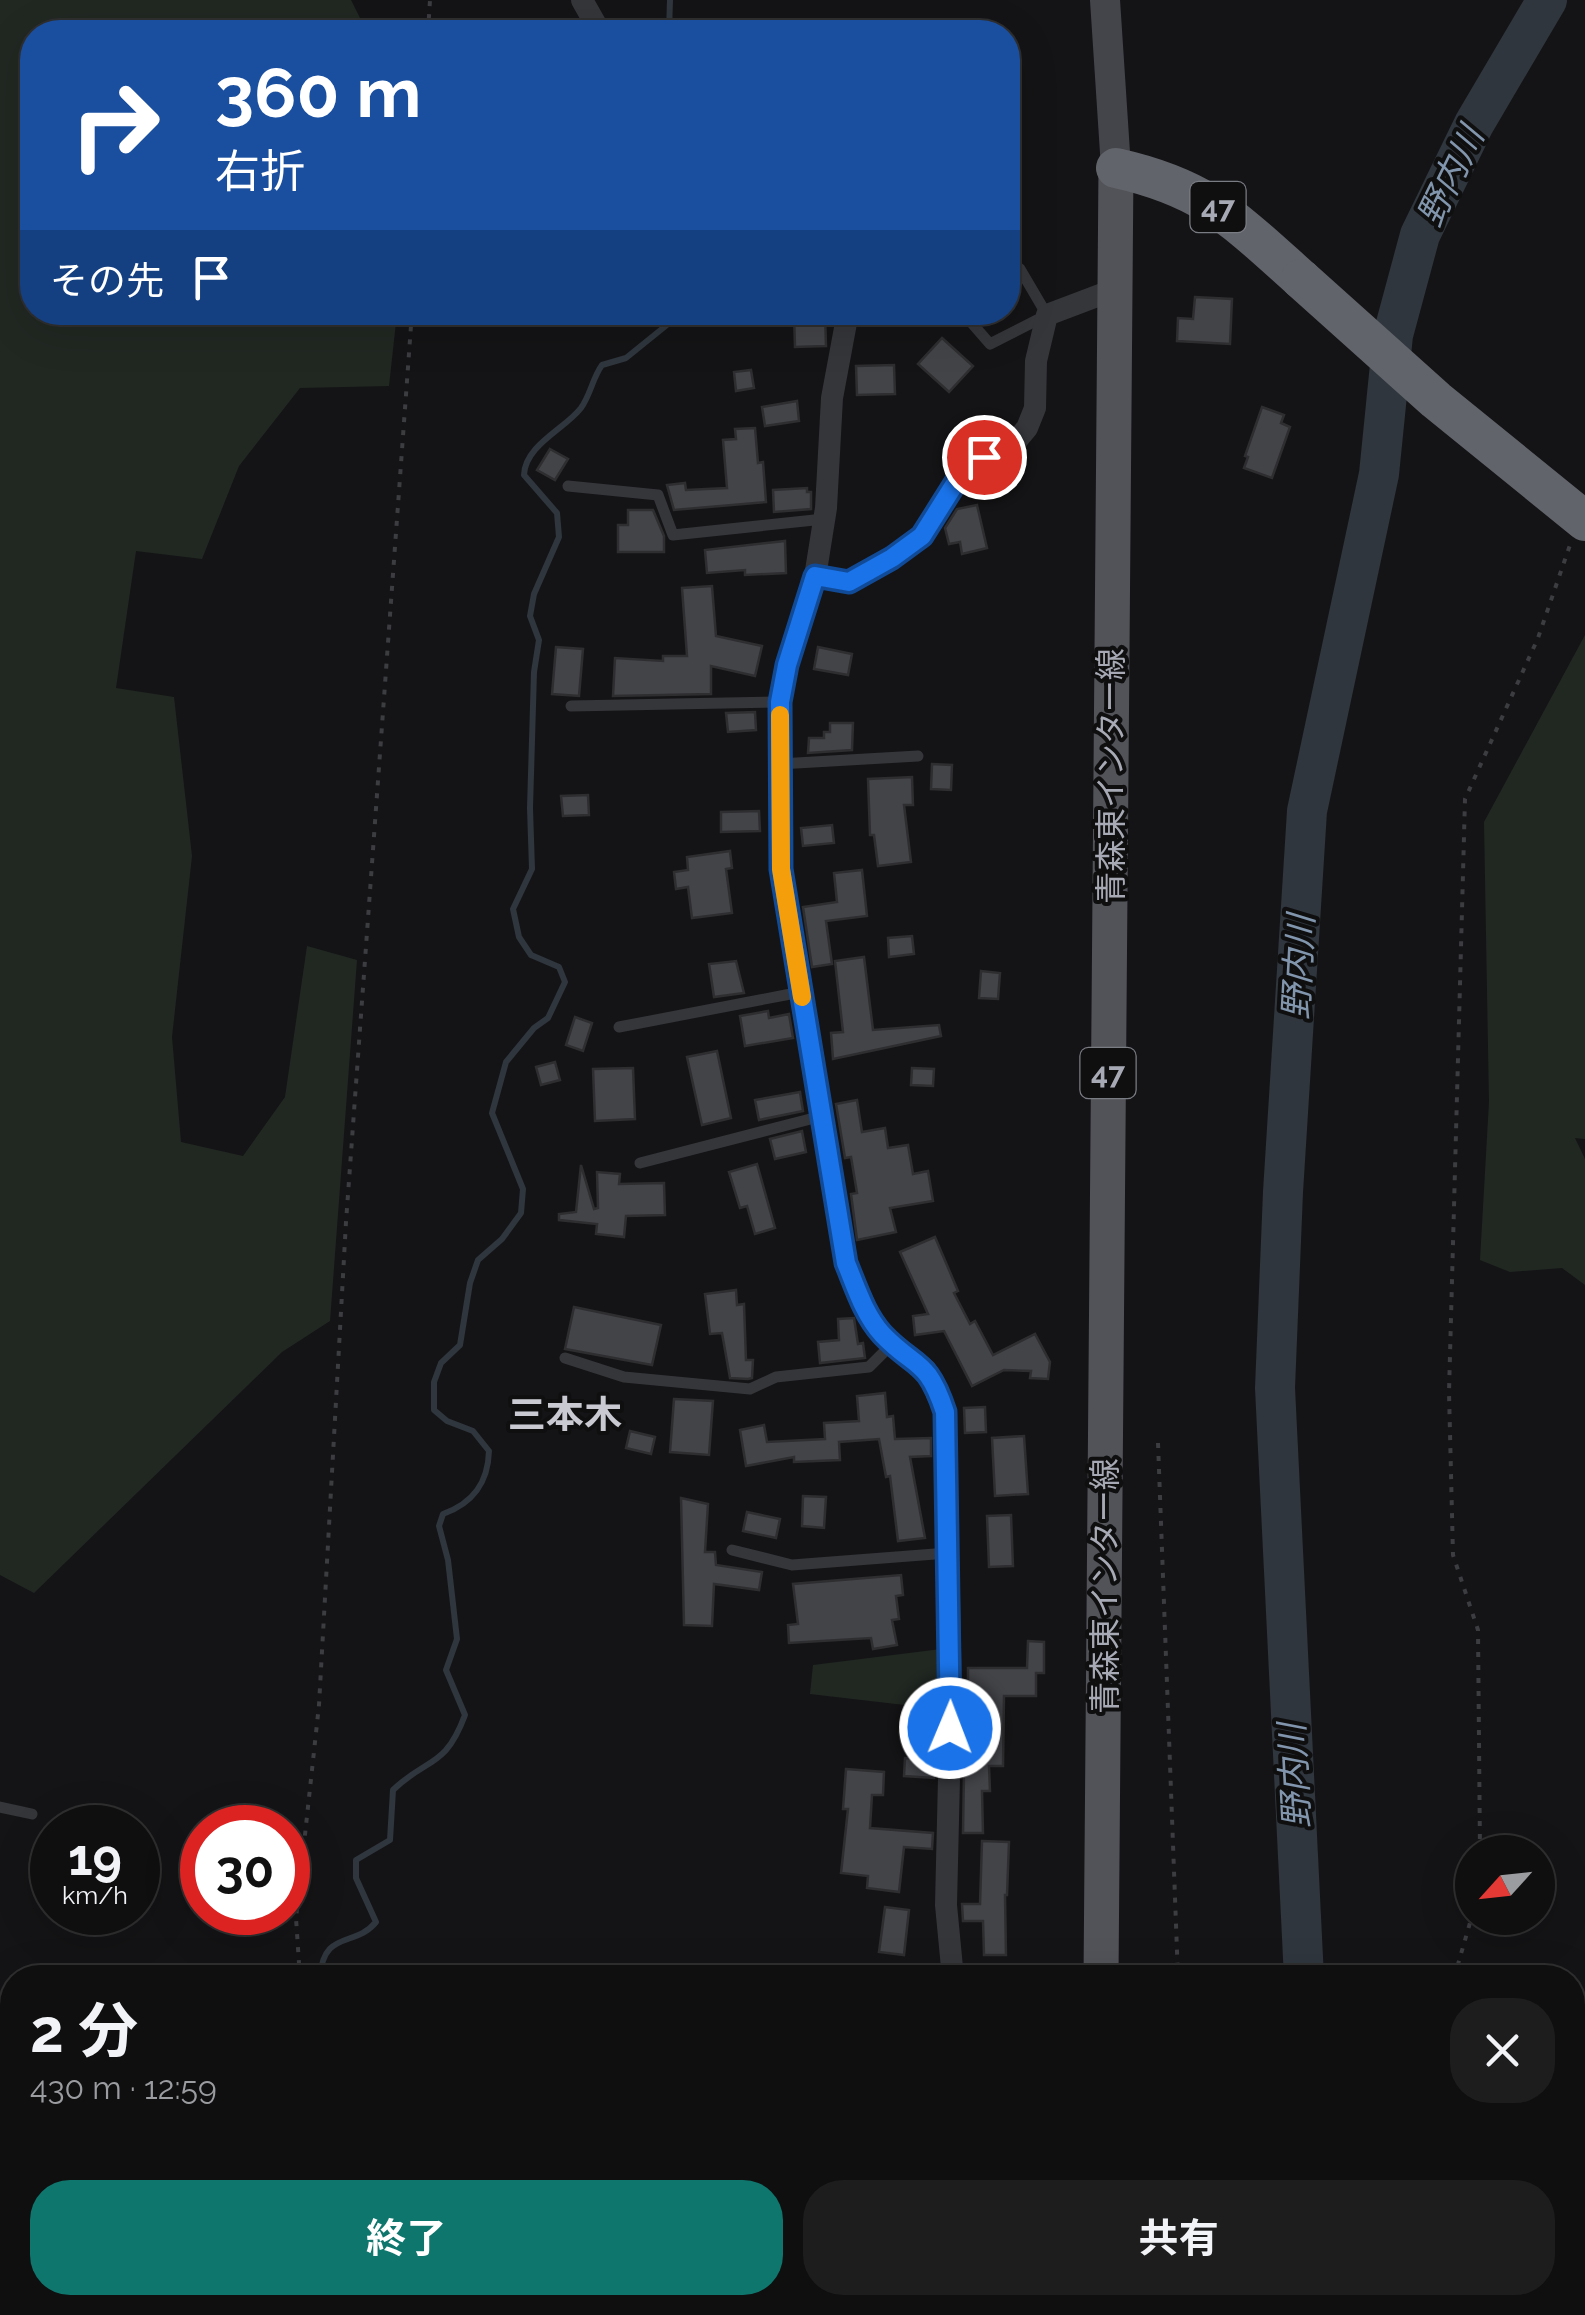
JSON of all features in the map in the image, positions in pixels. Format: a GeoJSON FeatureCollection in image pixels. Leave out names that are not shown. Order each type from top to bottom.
{"type":"FeatureCollection","features":[{"type":"Feature","properties":{"kind":"highway","name":"47"},"geometry":{"type":"LineString","coordinates":[[1116,168],[1165,180],[1198,194],[1235,220],[1579,529]]}},
{"type":"Feature","properties":{"kind":"main road"},"geometry":{"type":"LineString","coordinates":[[1105,0],[1116,168]]}},
{"type":"Feature","properties":{"kind":"main road","name":"青森東インター線"},"geometry":{"type":"LineString","coordinates":[[1101,1965],[1116,168]]}},
{"type":"Feature","properties":{"kind":"street"},"geometry":{"type":"LineString","coordinates":[[815,576],[849,582],[922,536],[961,474],[1017,440],[1027,428],[1035,408],[1036,361],[1048,315],[1113,290]]}},
{"type":"Feature","properties":{"kind":"street"},"geometry":{"type":"LineString","coordinates":[[846,325],[832,398],[824,520],[815,576],[787,665],[780,702],[781,869],[846,1263],[868,1315],[893,1343],[926,1370],[945,1412],[951,1693],[946,1905],[952,1965]]}},
{"type":"Feature","properties":{"kind":"lane"},"geometry":{"type":"LineString","coordinates":[[973,325],[990,344],[1048,315],[1020,268]]}},
{"type":"Feature","properties":{"kind":"lane"},"geometry":{"type":"LineString","coordinates":[[568,486],[658,494],[674,535],[824,520]]}},
{"type":"Feature","properties":{"kind":"lane"},"geometry":{"type":"LineString","coordinates":[[571,706],[780,702]]}},
{"type":"Feature","properties":{"kind":"lane"},"geometry":{"type":"LineString","coordinates":[[779,764],[918,756]]}},
{"type":"Feature","properties":{"kind":"lane"},"geometry":{"type":"LineString","coordinates":[[619,1026],[801,992]]}},
{"type":"Feature","properties":{"kind":"lane"},"geometry":{"type":"LineString","coordinates":[[640,1163],[822,1116]]}},
{"type":"Feature","properties":{"kind":"lane"},"geometry":{"type":"LineString","coordinates":[[565,1358],[624,1377],[750,1389],[776,1378],[868,1367],[893,1343]]}},
{"type":"Feature","properties":{"kind":"lane"},"geometry":{"type":"LineString","coordinates":[[732,1550],[792,1565],[948,1553]]}},
{"type":"Feature","properties":{"kind":"lane"},"geometry":{"type":"LineString","coordinates":[[0,1806],[30,1814]]}},
{"type":"Feature","properties":{"kind":"path"},"geometry":{"type":"LineString","coordinates":[[299,1965],[296,1918],[319,1705],[346,1222],[411,325]]}},
{"type":"Feature","properties":{"kind":"path"},"geometry":{"type":"LineString","coordinates":[[1480,1835],[1478,1630],[1453,1555],[1449,1392],[1466,799],[1538,638],[1579,529]]}},
{"type":"Feature","properties":{"kind":"path"},"geometry":{"type":"LineString","coordinates":[[1158,1443],[1178,1965]]}},
{"type":"Feature","properties":{"kind":"path"},"geometry":{"type":"LineString","coordinates":[[1458,1965],[1466,1935]]}},
{"type":"Feature","properties":{"kind":"shaded area"},"geometry":{"type":"Polygon","coordinates":[[[0,0],[351,0],[361,20],[20,20],[20,325],[396,325],[389,386],[300,388],[239,466],[202,559],[136,551],[116,688],[174,697],[192,856],[172,1037],[181,1142],[243,1156],[285,1097],[307,946],[357,960],[330,1321],[282,1352],[34,1593],[0,1575],[0,0]]]}},
{"type":"Feature","properties":{"kind":"shaded area"},"geometry":{"type":"Polygon","coordinates":[[[1585,635],[1585,1139],[1575,1138],[1585,1159],[1585,1285],[1562,1268],[1510,1272],[1480,1260],[1489,1102],[1484,822],[1585,635]]]}},
{"type":"Feature","properties":{"kind":"shaded area"},"geometry":{"type":"Polygon","coordinates":[[[941,1649],[939,1709],[810,1694],[813,1665],[941,1649]]]}},
{"type":"Feature","properties":{"kind":"building"},"geometry":{"type":"Polygon","coordinates":[[[1195,297],[1232,299],[1230,344],[1177,341],[1178,318],[1193,319],[1195,297]]]}},
{"type":"Feature","properties":{"kind":"building"},"geometry":{"type":"Polygon","coordinates":[[[794,325],[825,325],[826,346],[795,347],[794,325]]]}},
{"type":"Feature","properties":{"kind":"building"},"geometry":{"type":"Polygon","coordinates":[[[942,338],[973,366],[949,392],[918,364],[942,338]]]}},
{"type":"Feature","properties":{"kind":"building"},"geometry":{"type":"Polygon","coordinates":[[[894,365],[895,394],[857,395],[856,366],[894,365]]]}},
{"type":"Feature","properties":{"kind":"building"},"geometry":{"type":"Polygon","coordinates":[[[751,370],[754,388],[736,391],[734,372],[751,370]]]}},
{"type":"Feature","properties":{"kind":"building"},"geometry":{"type":"Polygon","coordinates":[[[797,401],[799,421],[765,426],[762,407],[797,401]]]}},
{"type":"Feature","properties":{"kind":"building"},"geometry":{"type":"Polygon","coordinates":[[[1262,407],[1284,415],[1281,423],[1290,427],[1272,478],[1244,468],[1262,407]]]}},
{"type":"Feature","properties":{"kind":"building"},"geometry":{"type":"Polygon","coordinates":[[[755,428],[766,502],[674,510],[667,485],[685,483],[686,490],[727,488],[723,440],[736,439],[735,429],[755,428]]]}},
{"type":"Feature","properties":{"kind":"building"},"geometry":{"type":"Polygon","coordinates":[[[550,449],[568,459],[555,480],[537,470],[550,449]]]}},
{"type":"Feature","properties":{"kind":"building"},"geometry":{"type":"Polygon","coordinates":[[[807,488],[811,492],[811,509],[774,512],[773,490],[807,488]]]}},
{"type":"Feature","properties":{"kind":"building"},"geometry":{"type":"Polygon","coordinates":[[[977,505],[987,548],[962,554],[960,542],[949,544],[945,528],[957,509],[977,505]]]}},
{"type":"Feature","properties":{"kind":"building"},"geometry":{"type":"Polygon","coordinates":[[[628,510],[653,510],[664,536],[664,552],[618,552],[618,525],[628,525],[628,510]]]}},
{"type":"Feature","properties":{"kind":"building"},"geometry":{"type":"Polygon","coordinates":[[[785,541],[786,573],[707,573],[705,550],[785,541]]]}},
{"type":"Feature","properties":{"kind":"building"},"geometry":{"type":"Polygon","coordinates":[[[712,586],[716,636],[762,646],[755,676],[711,666],[711,694],[613,696],[615,658],[663,661],[663,656],[687,656],[682,588],[712,586]]]}},
{"type":"Feature","properties":{"kind":"building"},"geometry":{"type":"Polygon","coordinates":[[[556,647],[583,649],[579,696],[552,694],[556,647]]]}},
{"type":"Feature","properties":{"kind":"building"},"geometry":{"type":"Polygon","coordinates":[[[818,647],[852,654],[848,675],[814,669],[818,647]]]}},
{"type":"Feature","properties":{"kind":"building"},"geometry":{"type":"Polygon","coordinates":[[[755,712],[756,730],[728,732],[726,713],[755,712]]]}},
{"type":"Feature","properties":{"kind":"building"},"geometry":{"type":"Polygon","coordinates":[[[830,723],[853,723],[852,750],[808,753],[809,738],[824,738],[824,732],[830,732],[830,723]]]}},
{"type":"Feature","properties":{"kind":"building"},"geometry":{"type":"Polygon","coordinates":[[[932,764],[952,765],[951,790],[931,789],[932,764]]]}},
{"type":"Feature","properties":{"kind":"building"},"geometry":{"type":"Polygon","coordinates":[[[912,777],[913,805],[904,805],[911,862],[878,866],[874,835],[870,835],[868,779],[912,777]]]}},
{"type":"Feature","properties":{"kind":"building"},"geometry":{"type":"Polygon","coordinates":[[[588,795],[589,815],[563,816],[561,796],[588,795]]]}},
{"type":"Feature","properties":{"kind":"building"},"geometry":{"type":"Polygon","coordinates":[[[759,811],[760,831],[721,832],[721,812],[759,811]]]}},
{"type":"Feature","properties":{"kind":"building"},"geometry":{"type":"Polygon","coordinates":[[[832,825],[834,843],[803,846],[801,828],[832,825]]]}},
{"type":"Feature","properties":{"kind":"building"},"geometry":{"type":"Polygon","coordinates":[[[730,851],[732,868],[726,869],[732,913],[692,918],[688,887],[676,889],[674,872],[688,870],[687,857],[730,851]]]}},
{"type":"Feature","properties":{"kind":"building"},"geometry":{"type":"Polygon","coordinates":[[[862,870],[867,916],[826,921],[832,964],[812,967],[803,907],[837,902],[834,873],[862,870]]]}},
{"type":"Feature","properties":{"kind":"building"},"geometry":{"type":"Polygon","coordinates":[[[912,936],[914,954],[889,957],[888,938],[912,936]]]}},
{"type":"Feature","properties":{"kind":"building"},"geometry":{"type":"Polygon","coordinates":[[[864,957],[873,1030],[939,1025],[941,1036],[833,1059],[831,1033],[843,1032],[835,961],[864,957]]]}},
{"type":"Feature","properties":{"kind":"building"},"geometry":{"type":"Polygon","coordinates":[[[736,961],[744,993],[714,997],[709,964],[736,961]]]}},
{"type":"Feature","properties":{"kind":"building"},"geometry":{"type":"Polygon","coordinates":[[[981,971],[1000,973],[998,999],[979,998],[981,971]]]}},
{"type":"Feature","properties":{"kind":"building"},"geometry":{"type":"Polygon","coordinates":[[[768,1011],[769,1018],[789,1014],[793,1038],[745,1046],[740,1016],[768,1011]]]}},
{"type":"Feature","properties":{"kind":"building"},"geometry":{"type":"Polygon","coordinates":[[[575,1017],[592,1023],[583,1051],[566,1045],[575,1017]]]}},
{"type":"Feature","properties":{"kind":"building"},"geometry":{"type":"Polygon","coordinates":[[[717,1051],[731,1118],[702,1125],[687,1057],[717,1051]]]}},
{"type":"Feature","properties":{"kind":"building"},"geometry":{"type":"Polygon","coordinates":[[[555,1062],[560,1080],[541,1085],[536,1067],[555,1062]]]}},
{"type":"Feature","properties":{"kind":"building"},"geometry":{"type":"Polygon","coordinates":[[[633,1068],[635,1119],[595,1121],[593,1069],[633,1068]]]}},
{"type":"Feature","properties":{"kind":"building"},"geometry":{"type":"Polygon","coordinates":[[[912,1068],[934,1069],[933,1086],[911,1085],[912,1068]]]}},
{"type":"Feature","properties":{"kind":"building"},"geometry":{"type":"Polygon","coordinates":[[[800,1092],[803,1111],[759,1120],[755,1100],[800,1092]]]}},
{"type":"Feature","properties":{"kind":"building"},"geometry":{"type":"Polygon","coordinates":[[[857,1100],[862,1132],[885,1128],[888,1148],[908,1145],[913,1174],[928,1171],[933,1201],[890,1208],[896,1232],[857,1240],[851,1194],[857,1193],[851,1157],[845,1158],[836,1104],[857,1100]]]}},
{"type":"Feature","properties":{"kind":"building"},"geometry":{"type":"Polygon","coordinates":[[[802,1131],[806,1152],[775,1159],[770,1139],[802,1131]]]}},
{"type":"Feature","properties":{"kind":"building"},"geometry":{"type":"Polygon","coordinates":[[[757,1164],[775,1228],[755,1234],[747,1206],[740,1208],[729,1172],[757,1164]]]}},
{"type":"Feature","properties":{"kind":"building"},"geometry":{"type":"Polygon","coordinates":[[[581,1165],[594,1209],[598,1208],[597,1172],[620,1174],[619,1184],[664,1183],[665,1215],[626,1216],[624,1237],[596,1234],[597,1224],[559,1220],[559,1214],[576,1212],[581,1165]]]}},
{"type":"Feature","properties":{"kind":"building"},"geometry":{"type":"Polygon","coordinates":[[[935,1237],[958,1291],[954,1293],[993,1355],[1035,1334],[1050,1362],[1048,1379],[1030,1378],[1031,1371],[1004,1370],[972,1386],[944,1331],[915,1335],[913,1316],[928,1314],[900,1252],[935,1237]]]}},
{"type":"Feature","properties":{"kind":"building"},"geometry":{"type":"Polygon","coordinates":[[[736,1290],[737,1305],[744,1304],[746,1360],[753,1360],[752,1378],[748,1379],[730,1378],[722,1333],[710,1334],[705,1294],[736,1290]]]}},
{"type":"Feature","properties":{"kind":"building"},"geometry":{"type":"Polygon","coordinates":[[[574,1307],[661,1325],[652,1365],[565,1349],[574,1307]]]}},
{"type":"Feature","properties":{"kind":"building"},"geometry":{"type":"Polygon","coordinates":[[[854,1318],[858,1344],[863,1343],[865,1358],[820,1363],[818,1342],[839,1340],[838,1319],[854,1318]]]}},
{"type":"Feature","properties":{"kind":"building"},"geometry":{"type":"Polygon","coordinates":[[[885,1393],[887,1417],[893,1416],[895,1439],[931,1438],[931,1456],[910,1457],[925,1538],[898,1541],[890,1476],[886,1477],[879,1439],[839,1442],[840,1460],[794,1462],[794,1457],[746,1466],[740,1430],[764,1425],[767,1442],[825,1439],[824,1423],[859,1421],[857,1396],[885,1393]]]}},
{"type":"Feature","properties":{"kind":"building"},"geometry":{"type":"Polygon","coordinates":[[[674,1399],[713,1401],[709,1455],[670,1452],[674,1399]]]}},
{"type":"Feature","properties":{"kind":"building"},"geometry":{"type":"Polygon","coordinates":[[[985,1407],[986,1432],[965,1433],[964,1408],[985,1407]]]}},
{"type":"Feature","properties":{"kind":"building"},"geometry":{"type":"Polygon","coordinates":[[[630,1431],[655,1437],[651,1454],[626,1448],[630,1431]]]}},
{"type":"Feature","properties":{"kind":"building"},"geometry":{"type":"Polygon","coordinates":[[[1024,1436],[1028,1494],[995,1496],[992,1438],[1024,1436]]]}},
{"type":"Feature","properties":{"kind":"building"},"geometry":{"type":"Polygon","coordinates":[[[803,1496],[826,1497],[824,1528],[802,1526],[803,1496]]]}},
{"type":"Feature","properties":{"kind":"building"},"geometry":{"type":"Polygon","coordinates":[[[681,1498],[708,1504],[705,1552],[715,1552],[716,1565],[762,1572],[759,1590],[714,1584],[712,1626],[684,1625],[681,1498]]]}},
{"type":"Feature","properties":{"kind":"building"},"geometry":{"type":"Polygon","coordinates":[[[747,1512],[780,1519],[776,1538],[743,1531],[747,1512]]]}},
{"type":"Feature","properties":{"kind":"building"},"geometry":{"type":"Polygon","coordinates":[[[1011,1515],[1013,1566],[989,1567],[987,1516],[1011,1515]]]}},
{"type":"Feature","properties":{"kind":"building"},"geometry":{"type":"Polygon","coordinates":[[[901,1575],[903,1595],[896,1596],[899,1619],[892,1620],[897,1645],[873,1649],[871,1638],[789,1643],[788,1625],[798,1624],[793,1584],[901,1575]]]}},
{"type":"Feature","properties":{"kind":"building"},"geometry":{"type":"Polygon","coordinates":[[[1028,1641],[1044,1642],[1044,1673],[1036,1673],[1036,1696],[1004,1696],[1003,1766],[989,1766],[990,1791],[982,1791],[983,1833],[963,1833],[964,1772],[971,1772],[978,1696],[968,1695],[968,1668],[1027,1668],[1028,1641]]]}},
{"type":"Feature","properties":{"kind":"building"},"geometry":{"type":"Polygon","coordinates":[[[905,1758],[934,1760],[934,1778],[904,1776],[905,1758]]]}},
{"type":"Feature","properties":{"kind":"building"},"geometry":{"type":"Polygon","coordinates":[[[846,1769],[884,1772],[883,1795],[872,1795],[870,1828],[933,1833],[932,1849],[904,1847],[899,1892],[867,1888],[868,1876],[841,1873],[848,1809],[843,1809],[846,1769]]]}},
{"type":"Feature","properties":{"kind":"building"},"geometry":{"type":"Polygon","coordinates":[[[982,1841],[1009,1842],[1006,1955],[984,1955],[983,1921],[963,1921],[962,1904],[980,1904],[982,1841]]]}},
{"type":"Feature","properties":{"kind":"building"},"geometry":{"type":"Polygon","coordinates":[[[885,1907],[909,1910],[904,1955],[879,1952],[885,1907]]]}},
{"type":"Feature","properties":{"kind":"waterway"},"geometry":{"type":"LineString","coordinates":[[669,20],[670,0]]}},
{"type":"Feature","properties":{"kind":"waterway","name":"野内川"},"geometry":{"type":"LineString","coordinates":[[1303,1965],[1275,1388],[1307,811],[1379,474],[1393,335],[1420,235],[1474,124],[1547,0]]}},
{"type":"Feature","properties":{"kind":"waterway"},"geometry":{"type":"LineString","coordinates":[[322,1965],[334,1946],[376,1922],[356,1878],[356,1860],[390,1840],[393,1790],[442,1754],[465,1715],[446,1670],[457,1639],[448,1560],[439,1526],[443,1514],[463,1504],[477,1490],[486,1472],[489,1451],[473,1431],[447,1421],[434,1410],[434,1382],[441,1363],[460,1345],[470,1283],[478,1260],[502,1239],[521,1213],[523,1189],[492,1113],[506,1062],[534,1028],[548,1018],[565,982],[559,967],[531,955],[519,937],[513,909],[532,869],[534,672],[539,640],[530,616],[534,594],[559,537],[557,513],[524,475],[526,464],[538,446],[581,408],[602,365],[626,358],[667,325]]}},
{"type":"Feature","properties":{"kind":"slow traffic"},"geometry":{"type":"LineString","coordinates":[[780,715],[781,869],[802,997]]}},
{"type":"Feature","properties":{"kind":"district","name":"三本木"},"geometry":{"type":"Point","coordinates":[565,1414]}},
{"type":"Feature","properties":{"kind":"route"},"geometry":{"type":"LineString","coordinates":[[950,1728],[945,1412],[926,1370],[883,1335],[868,1315],[846,1263],[781,869],[780,702],[787,665],[815,576],[849,582],[892,558],[922,536],[961,474],[984,457]]}}]}
